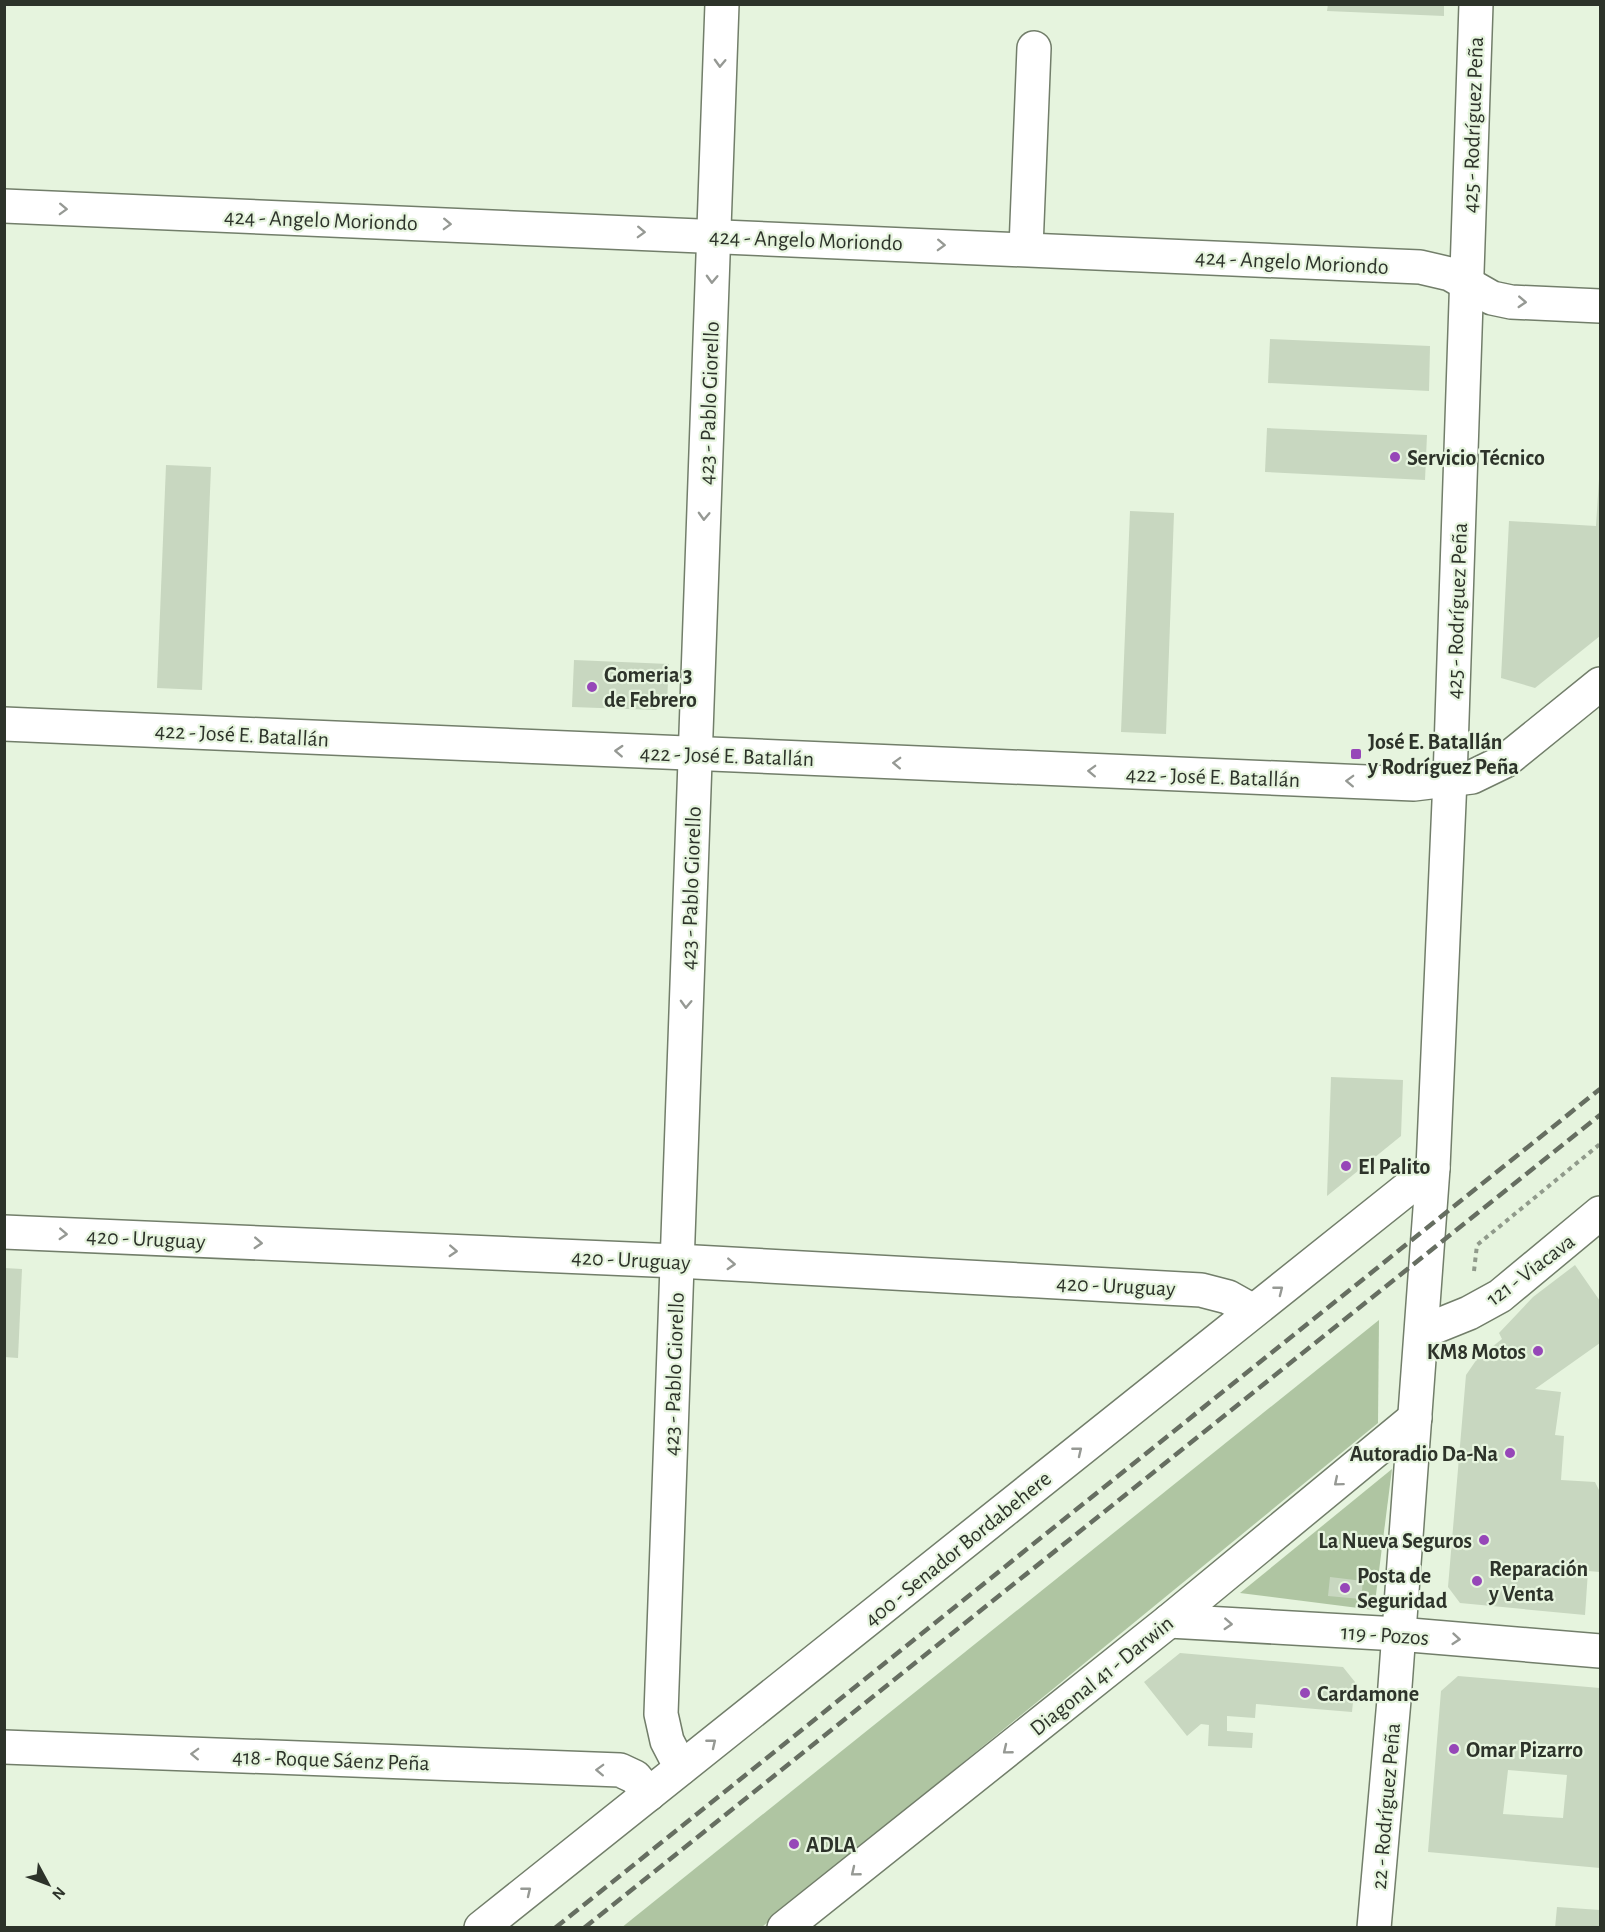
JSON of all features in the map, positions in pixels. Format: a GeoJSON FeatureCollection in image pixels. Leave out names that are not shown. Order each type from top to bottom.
{"type":"FeatureCollection","features":[{"type":"Feature","properties":{"kind":"street","name":"423 - Pablo Giorello"},"geometry":{"type":"LineString","coordinates":[[681,1768],[667,1741],[661,1714],[722,4]]}},
{"type":"Feature","properties":{"kind":"street","name":"425 - Rodríguez Peña"},"geometry":{"type":"LineString","coordinates":[[1427,1253],[1433,1168],[1450,779],[1476,4]]}},
{"type":"Feature","properties":{"kind":"street"},"geometry":{"type":"LineString","coordinates":[[1026,248],[1034,48]]}},
{"type":"Feature","properties":{"kind":"street","name":"424 - Angelo Moriondo"},"geometry":{"type":"LineString","coordinates":[[4,206],[1026,248],[1420,267],[1450,274],[1492,297],[1511,302],[1600,306]]}},
{"type":"Feature","properties":{"kind":"street"},"geometry":{"type":"LineString","coordinates":[[1450,779],[1472,777],[1505,761],[1600,684]]}},
{"type":"Feature","properties":{"kind":"street","name":"422 - José E. Batallán"},"geometry":{"type":"LineString","coordinates":[[4,724],[1414,784],[1450,779]]}},
{"type":"Feature","properties":{"kind":"street","name":"400 - Senador Bordabehere"},"geometry":{"type":"LineString","coordinates":[[481,1928],[1433,1168]]}},
{"type":"Feature","properties":{"kind":"street","name":"121 - Viacava"},"geometry":{"type":"LineString","coordinates":[[1422,1332],[1469,1313],[1500,1296],[1600,1213]]}},
{"type":"Feature","properties":{"kind":"street","name":"420 - Uruguay"},"geometry":{"type":"LineString","coordinates":[[4,1232],[677,1261],[1200,1290],[1228,1297],[1253,1311]]}},
{"type":"Feature","properties":{"kind":"street","name":"22 - Rodríguez Peña"},"geometry":{"type":"LineString","coordinates":[[1374,1928],[1427,1253]]}},
{"type":"Feature","properties":{"kind":"street","name":"Diagonal 41 - Darwin"},"geometry":{"type":"LineString","coordinates":[[784,1928],[1169,1621],[1415,1418]]}},
{"type":"Feature","properties":{"kind":"street","name":"119 - Pozos"},"geometry":{"type":"LineString","coordinates":[[1169,1621],[1398,1634],[1600,1651]]}},
{"type":"Feature","properties":{"kind":"street","name":"418 - Roque Sáenz Peña"},"geometry":{"type":"LineString","coordinates":[[4,1747],[620,1770],[635,1777],[649,1794]]}},
{"type":"Feature","properties":{"kind":"path"},"geometry":{"type":"LineString","coordinates":[[1469,1313],[1477,1245],[1600,1144]]}},
{"type":"Feature","properties":{"kind":"green space"},"geometry":{"type":"Polygon","coordinates":[[[1379,1320],[1378,1423],[762,1927],[621,1928],[1379,1320]]]}},
{"type":"Feature","properties":{"kind":"green space"},"geometry":{"type":"Polygon","coordinates":[[[1392,1469],[1374,1610],[1240,1593],[1392,1469]]]}},
{"type":"Feature","properties":{"kind":"building"},"geometry":{"type":"Polygon","coordinates":[[[1328,4],[1444,4],[1444,16],[1327,11],[1328,4]]]}},
{"type":"Feature","properties":{"kind":"building"},"geometry":{"type":"Polygon","coordinates":[[[1270,339],[1430,346],[1429,391],[1268,383],[1270,339]]]}},
{"type":"Feature","properties":{"kind":"building"},"geometry":{"type":"Polygon","coordinates":[[[1267,428],[1427,435],[1425,480],[1265,472],[1267,428]]]}},
{"type":"Feature","properties":{"kind":"building"},"geometry":{"type":"Polygon","coordinates":[[[166,465],[211,467],[202,690],[157,688],[166,465]]]}},
{"type":"Feature","properties":{"kind":"building"},"geometry":{"type":"Polygon","coordinates":[[[1599,479],[1600,636],[1535,688],[1501,678],[1509,521],[1596,526],[1599,479]]]}},
{"type":"Feature","properties":{"kind":"building"},"geometry":{"type":"Polygon","coordinates":[[[1130,511],[1174,513],[1166,734],[1121,732],[1130,511]]]}},
{"type":"Feature","properties":{"kind":"building"},"geometry":{"type":"Polygon","coordinates":[[[574,660],[669,664],[667,701],[656,710],[572,707],[574,660]]]}},
{"type":"Feature","properties":{"kind":"building","name":"El Palito"},"geometry":{"type":"Polygon","coordinates":[[[1331,1077],[1403,1080],[1401,1136],[1327,1196],[1331,1077]]]}},
{"type":"Feature","properties":{"kind":"building"},"geometry":{"type":"Polygon","coordinates":[[[1575,1265],[1600,1301],[1600,1343],[1535,1389],[1561,1392],[1555,1435],[1564,1436],[1561,1480],[1595,1482],[1600,1492],[1600,1572],[1588,1571],[1585,1615],[1460,1603],[1448,1587],[1466,1375],[1477,1359],[1502,1339],[1499,1333],[1533,1297],[1575,1265]]]}},
{"type":"Feature","properties":{"kind":"building"},"geometry":{"type":"Polygon","coordinates":[[[4,1268],[22,1269],[18,1358],[4,1357],[4,1268]]]}},
{"type":"Feature","properties":{"kind":"building","name":"Posta de Seguridad"},"geometry":{"type":"Polygon","coordinates":[[[1330,1577],[1363,1581],[1361,1599],[1328,1596],[1330,1577]]]}},
{"type":"Feature","properties":{"kind":"building"},"geometry":{"type":"Polygon","coordinates":[[[1180,1653],[1343,1667],[1355,1682],[1352,1712],[1256,1704],[1255,1718],[1227,1716],[1227,1731],[1253,1733],[1252,1748],[1208,1746],[1209,1725],[1201,1724],[1187,1736],[1144,1682],[1180,1653]]]}},
{"type":"Feature","properties":{"kind":"building"},"geometry":{"type":"Polygon","coordinates":[[[1458,1676],[1600,1688],[1600,1868],[1428,1852],[1441,1691],[1458,1676]],[[1508,1770],[1503,1814],[1563,1818],[1567,1775],[1508,1770]]]}},
{"type":"Feature","properties":{"kind":"building"},"geometry":{"type":"Polygon","coordinates":[[[1557,1907],[1600,1910],[1600,1928],[1555,1928],[1557,1907]]]}},
{"type":"Feature","properties":{"kind":"railway"},"geometry":{"type":"LineString","coordinates":[[555,1928],[1600,1089]]}},
{"type":"Feature","properties":{"kind":"railway"},"geometry":{"type":"LineString","coordinates":[[584,1928],[1600,1115]]}},
{"type":"Feature","properties":{"kind":"place","name":"Servicio Técnico"},"geometry":{"type":"Point","coordinates":[1395,457]}},
{"type":"Feature","properties":{"kind":"place","name":"Gomeria 3 de Febrero"},"geometry":{"type":"Point","coordinates":[592,687]}},
{"type":"Feature","properties":{"kind":"place","name":"José E. Batallán y Rodríguez Peña"},"geometry":{"type":"Point","coordinates":[1356,754]}},
{"type":"Feature","properties":{"kind":"place","name":"El Palito"},"geometry":{"type":"Point","coordinates":[1346,1166]}},
{"type":"Feature","properties":{"kind":"place","name":"KM8 Motos"},"geometry":{"type":"Point","coordinates":[1538,1351]}},
{"type":"Feature","properties":{"kind":"place","name":"Autoradio Da-Na"},"geometry":{"type":"Point","coordinates":[1510,1453]}},
{"type":"Feature","properties":{"kind":"place","name":"La Nueva Seguros"},"geometry":{"type":"Point","coordinates":[1484,1540]}},
{"type":"Feature","properties":{"kind":"place","name":"Reparación y Venta"},"geometry":{"type":"Point","coordinates":[1477,1581]}},
{"type":"Feature","properties":{"kind":"place","name":"Posta de Seguridad"},"geometry":{"type":"Point","coordinates":[1345,1588]}},
{"type":"Feature","properties":{"kind":"place","name":"Cardamone"},"geometry":{"type":"Point","coordinates":[1305,1693]}},
{"type":"Feature","properties":{"kind":"place","name":"Omar Pizarro"},"geometry":{"type":"Point","coordinates":[1454,1749]}},
{"type":"Feature","properties":{"kind":"place","name":"ADLA"},"geometry":{"type":"Point","coordinates":[794,1844]}}]}
